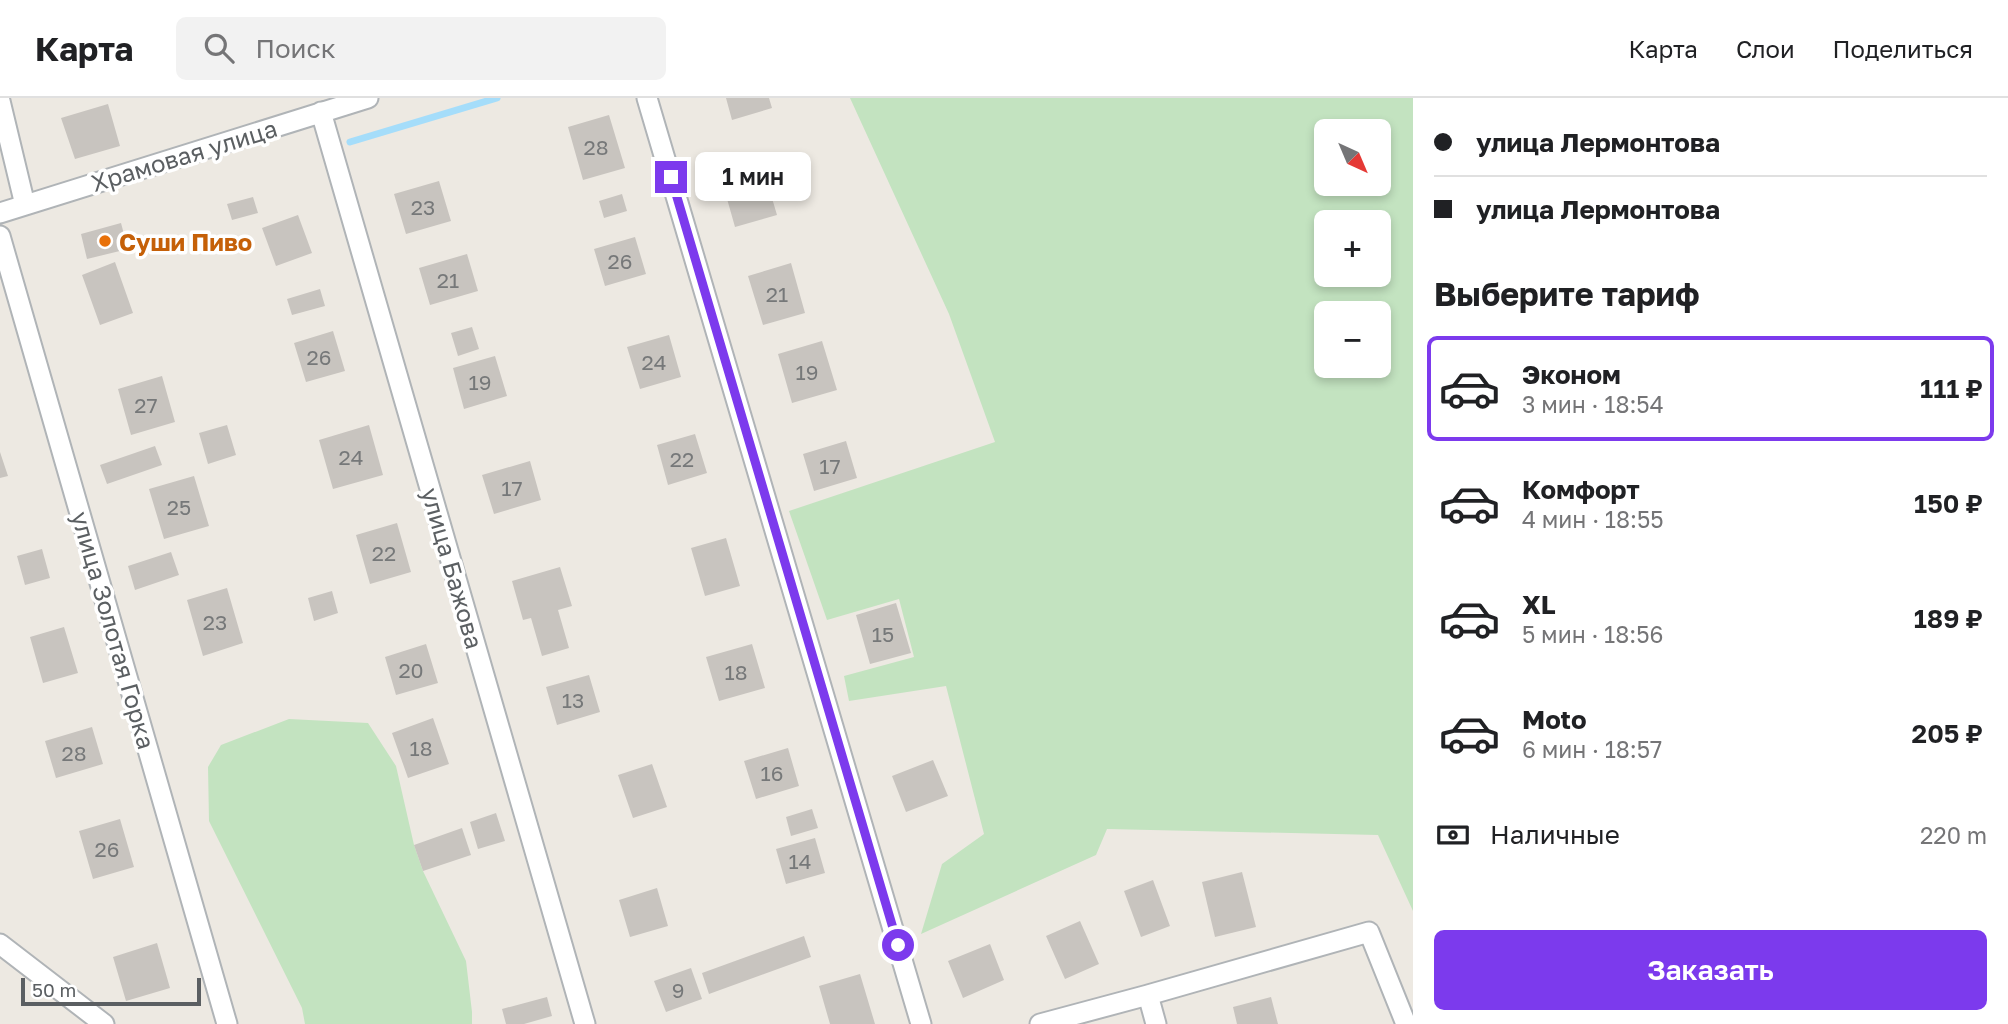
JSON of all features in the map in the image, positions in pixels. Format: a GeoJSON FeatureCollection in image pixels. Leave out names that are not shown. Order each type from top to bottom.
{"type":"FeatureCollection","features":[{"type":"Feature","properties":{"kind":"street","name":"Храмовая улица"},"geometry":{"type":"LineString","coordinates":[[0,213],[368,98]]}},
{"type":"Feature","properties":{"kind":"street"},"geometry":{"type":"LineString","coordinates":[[647,98],[921,1024]]}},
{"type":"Feature","properties":{"kind":"street"},"geometry":{"type":"LineString","coordinates":[[0,102],[25,205]]}},
{"type":"Feature","properties":{"kind":"street","name":"улица Бажова"},"geometry":{"type":"LineString","coordinates":[[321,112],[585,1024]]}},
{"type":"Feature","properties":{"kind":"street","name":"улица Золотая Горка"},"geometry":{"type":"LineString","coordinates":[[0,236],[227,1024]]}},
{"type":"Feature","properties":{"kind":"street"},"geometry":{"type":"LineString","coordinates":[[1040,1024],[1369,932],[1406,1024]]}},
{"type":"Feature","properties":{"kind":"street"},"geometry":{"type":"LineString","coordinates":[[0,944],[104,1024]]}},
{"type":"Feature","properties":{"kind":"street"},"geometry":{"type":"LineString","coordinates":[[1148,995],[1156,1024]]}},
{"type":"Feature","properties":{"kind":"green space"},"geometry":{"type":"Polygon","coordinates":[[[850,98],[1413,98],[1413,911],[1378,835],[1107,829],[1096,855],[921,934],[942,864],[984,834],[946,686],[849,701],[844,676],[914,657],[899,599],[827,620],[789,511],[995,442],[949,314],[850,98]]]}},
{"type":"Feature","properties":{"kind":"green space"},"geometry":{"type":"Polygon","coordinates":[[[289,719],[368,723],[396,766],[414,845],[423,871],[466,961],[472,1024],[305,1024],[302,1008],[209,821],[208,767],[221,745],[289,719]]]}},
{"type":"Feature","properties":{"kind":"building"},"geometry":{"type":"Polygon","coordinates":[[[726,98],[769,98],[772,108],[732,120],[726,98]]]}},
{"type":"Feature","properties":{"kind":"building"},"geometry":{"type":"Polygon","coordinates":[[[108,104],[120,146],[75,159],[61,118],[108,104]]]}},
{"type":"Feature","properties":{"kind":"building"},"geometry":{"type":"Polygon","coordinates":[[[609,115],[625,168],[583,180],[568,127],[609,115]]]}},
{"type":"Feature","properties":{"kind":"building"},"geometry":{"type":"Polygon","coordinates":[[[761,161],[777,215],[735,227],[720,174],[761,161]]]}},
{"type":"Feature","properties":{"kind":"building"},"geometry":{"type":"Polygon","coordinates":[[[439,181],[451,221],[406,234],[394,194],[439,181]]]}},
{"type":"Feature","properties":{"kind":"building"},"geometry":{"type":"Polygon","coordinates":[[[622,194],[627,211],[604,218],[599,201],[622,194]]]}},
{"type":"Feature","properties":{"kind":"building"},"geometry":{"type":"Polygon","coordinates":[[[253,197],[258,213],[232,220],[227,204],[253,197]]]}},
{"type":"Feature","properties":{"kind":"building"},"geometry":{"type":"Polygon","coordinates":[[[298,215],[312,253],[276,266],[262,228],[298,215]]]}},
{"type":"Feature","properties":{"kind":"building"},"geometry":{"type":"Polygon","coordinates":[[[121,223],[128,249],[87,259],[81,234],[121,223]]]}},
{"type":"Feature","properties":{"kind":"building"},"geometry":{"type":"Polygon","coordinates":[[[635,237],[646,274],[605,286],[594,249],[635,237]]]}},
{"type":"Feature","properties":{"kind":"building"},"geometry":{"type":"Polygon","coordinates":[[[467,254],[478,291],[430,305],[419,268],[467,254]]]}},
{"type":"Feature","properties":{"kind":"building"},"geometry":{"type":"Polygon","coordinates":[[[115,262],[133,313],[100,325],[82,275],[115,262]]]}},
{"type":"Feature","properties":{"kind":"building"},"geometry":{"type":"Polygon","coordinates":[[[791,263],[805,313],[763,325],[748,276],[791,263]]]}},
{"type":"Feature","properties":{"kind":"building"},"geometry":{"type":"Polygon","coordinates":[[[320,289],[325,306],[292,315],[287,299],[320,289]]]}},
{"type":"Feature","properties":{"kind":"building"},"geometry":{"type":"Polygon","coordinates":[[[472,327],[479,349],[458,356],[451,333],[472,327]]]}},
{"type":"Feature","properties":{"kind":"building"},"geometry":{"type":"Polygon","coordinates":[[[333,331],[345,371],[306,382],[294,343],[333,331]]]}},
{"type":"Feature","properties":{"kind":"building"},"geometry":{"type":"Polygon","coordinates":[[[669,335],[681,377],[640,389],[627,347],[669,335]]]}},
{"type":"Feature","properties":{"kind":"building"},"geometry":{"type":"Polygon","coordinates":[[[822,341],[837,390],[792,403],[778,354],[822,341]]]}},
{"type":"Feature","properties":{"kind":"building"},"geometry":{"type":"Polygon","coordinates":[[[495,356],[507,396],[464,409],[453,368],[495,356]]]}},
{"type":"Feature","properties":{"kind":"building"},"geometry":{"type":"Polygon","coordinates":[[[162,376],[175,422],[131,435],[118,389],[162,376]]]}},
{"type":"Feature","properties":{"kind":"building"},"geometry":{"type":"Polygon","coordinates":[[[227,425],[236,455],[208,464],[199,433],[227,425]]]}},
{"type":"Feature","properties":{"kind":"building"},"geometry":{"type":"Polygon","coordinates":[[[369,425],[383,475],[333,489],[319,440],[369,425]]]}},
{"type":"Feature","properties":{"kind":"building"},"geometry":{"type":"Polygon","coordinates":[[[695,434],[707,473],[668,485],[657,445],[695,434]]]}},
{"type":"Feature","properties":{"kind":"building"},"geometry":{"type":"Polygon","coordinates":[[[846,441],[857,478],[814,491],[803,454],[846,441]]]}},
{"type":"Feature","properties":{"kind":"building"},"geometry":{"type":"Polygon","coordinates":[[[155,446],[162,465],[107,484],[100,465],[155,446]]]}},
{"type":"Feature","properties":{"kind":"building"},"geometry":{"type":"Polygon","coordinates":[[[0,452],[8,476],[0,478],[0,452]]]}},
{"type":"Feature","properties":{"kind":"building"},"geometry":{"type":"Polygon","coordinates":[[[530,461],[541,500],[494,514],[482,475],[530,461]]]}},
{"type":"Feature","properties":{"kind":"building"},"geometry":{"type":"Polygon","coordinates":[[[194,476],[209,526],[164,539],[149,489],[194,476]]]}},
{"type":"Feature","properties":{"kind":"building"},"geometry":{"type":"Polygon","coordinates":[[[397,523],[411,572],[370,584],[356,535],[397,523]]]}},
{"type":"Feature","properties":{"kind":"building"},"geometry":{"type":"Polygon","coordinates":[[[726,538],[740,586],[705,596],[691,548],[726,538]]]}},
{"type":"Feature","properties":{"kind":"building"},"geometry":{"type":"Polygon","coordinates":[[[42,549],[50,578],[25,585],[17,556],[42,549]]]}},
{"type":"Feature","properties":{"kind":"building"},"geometry":{"type":"Polygon","coordinates":[[[171,552],[179,575],[135,590],[128,566],[171,552]]]}},
{"type":"Feature","properties":{"kind":"building"},"geometry":{"type":"Polygon","coordinates":[[[560,567],[572,606],[558,610],[569,648],[542,656],[531,618],[523,620],[512,581],[560,567]]]}},
{"type":"Feature","properties":{"kind":"building"},"geometry":{"type":"Polygon","coordinates":[[[227,588],[243,643],[203,656],[187,600],[227,588]]]}},
{"type":"Feature","properties":{"kind":"building"},"geometry":{"type":"Polygon","coordinates":[[[332,591],[338,613],[314,621],[308,598],[332,591]]]}},
{"type":"Feature","properties":{"kind":"building"},"geometry":{"type":"Polygon","coordinates":[[[896,603],[911,653],[870,664],[856,615],[896,603]]]}},
{"type":"Feature","properties":{"kind":"building"},"geometry":{"type":"Polygon","coordinates":[[[64,627],[78,673],[43,683],[30,637],[64,627]]]}},
{"type":"Feature","properties":{"kind":"building"},"geometry":{"type":"Polygon","coordinates":[[[426,644],[438,683],[396,695],[385,657],[426,644]]]}},
{"type":"Feature","properties":{"kind":"building"},"geometry":{"type":"Polygon","coordinates":[[[752,644],[765,688],[719,701],[706,657],[752,644]]]}},
{"type":"Feature","properties":{"kind":"building"},"geometry":{"type":"Polygon","coordinates":[[[589,675],[600,712],[557,725],[546,687],[589,675]]]}},
{"type":"Feature","properties":{"kind":"building"},"geometry":{"type":"Polygon","coordinates":[[[433,718],[449,764],[408,778],[392,733],[433,718]]]}},
{"type":"Feature","properties":{"kind":"building"},"geometry":{"type":"Polygon","coordinates":[[[92,727],[103,764],[56,778],[45,741],[92,727]]]}},
{"type":"Feature","properties":{"kind":"building"},"geometry":{"type":"Polygon","coordinates":[[[788,748],[799,786],[756,799],[744,761],[788,748]]]}},
{"type":"Feature","properties":{"kind":"building"},"geometry":{"type":"Polygon","coordinates":[[[933,760],[948,796],[906,812],[892,776],[933,760]]]}},
{"type":"Feature","properties":{"kind":"building"},"geometry":{"type":"Polygon","coordinates":[[[652,764],[667,807],[633,818],[618,775],[652,764]]]}},
{"type":"Feature","properties":{"kind":"building"},"geometry":{"type":"Polygon","coordinates":[[[812,809],[818,828],[791,836],[786,817],[812,809]]]}},
{"type":"Feature","properties":{"kind":"building"},"geometry":{"type":"Polygon","coordinates":[[[496,813],[505,841],[478,849],[470,822],[496,813]]]}},
{"type":"Feature","properties":{"kind":"building"},"geometry":{"type":"Polygon","coordinates":[[[120,819],[134,867],[93,879],[79,831],[120,819]]]}},
{"type":"Feature","properties":{"kind":"building"},"geometry":{"type":"Polygon","coordinates":[[[462,828],[471,855],[423,871],[414,845],[462,828]]]}},
{"type":"Feature","properties":{"kind":"building"},"geometry":{"type":"Polygon","coordinates":[[[815,838],[825,873],[786,884],[776,849],[815,838]]]}},
{"type":"Feature","properties":{"kind":"building"},"geometry":{"type":"Polygon","coordinates":[[[1242,872],[1256,927],[1215,937],[1202,882],[1242,872]]]}},
{"type":"Feature","properties":{"kind":"building"},"geometry":{"type":"Polygon","coordinates":[[[1153,880],[1170,926],[1141,937],[1124,891],[1153,880]]]}},
{"type":"Feature","properties":{"kind":"building"},"geometry":{"type":"Polygon","coordinates":[[[657,888],[668,926],[630,937],[619,900],[657,888]]]}},
{"type":"Feature","properties":{"kind":"building"},"geometry":{"type":"Polygon","coordinates":[[[1080,921],[1099,964],[1065,979],[1046,936],[1080,921]]]}},
{"type":"Feature","properties":{"kind":"building"},"geometry":{"type":"Polygon","coordinates":[[[804,936],[811,957],[709,994],[702,973],[804,936]]]}},
{"type":"Feature","properties":{"kind":"building"},"geometry":{"type":"Polygon","coordinates":[[[157,943],[170,988],[126,1001],[113,957],[157,943]]]}},
{"type":"Feature","properties":{"kind":"building"},"geometry":{"type":"Polygon","coordinates":[[[990,944],[1004,980],[963,998],[948,961],[990,944]]]}},
{"type":"Feature","properties":{"kind":"building"},"geometry":{"type":"Polygon","coordinates":[[[691,968],[702,999],[666,1012],[654,981],[691,968]]]}},
{"type":"Feature","properties":{"kind":"building"},"geometry":{"type":"Polygon","coordinates":[[[860,974],[875,1024],[830,1024],[819,986],[860,974]]]}},
{"type":"Feature","properties":{"kind":"building"},"geometry":{"type":"Polygon","coordinates":[[[547,997],[552,1016],[524,1024],[506,1024],[502,1009],[547,997]]]}},
{"type":"Feature","properties":{"kind":"building"},"geometry":{"type":"Polygon","coordinates":[[[1271,997],[1278,1024],[1237,1024],[1233,1007],[1271,997]]]}},
{"type":"Feature","properties":{"kind":"waterway"},"geometry":{"type":"LineString","coordinates":[[350,142],[497,98]]}},
{"type":"Feature","properties":{"kind":"place","name":"Суши Пиво"},"geometry":{"type":"Point","coordinates":[105,241]}},
{"type":"Feature","properties":{"kind":"route"},"geometry":{"type":"LineString","coordinates":[[671,177],[898,945]]}}]}
